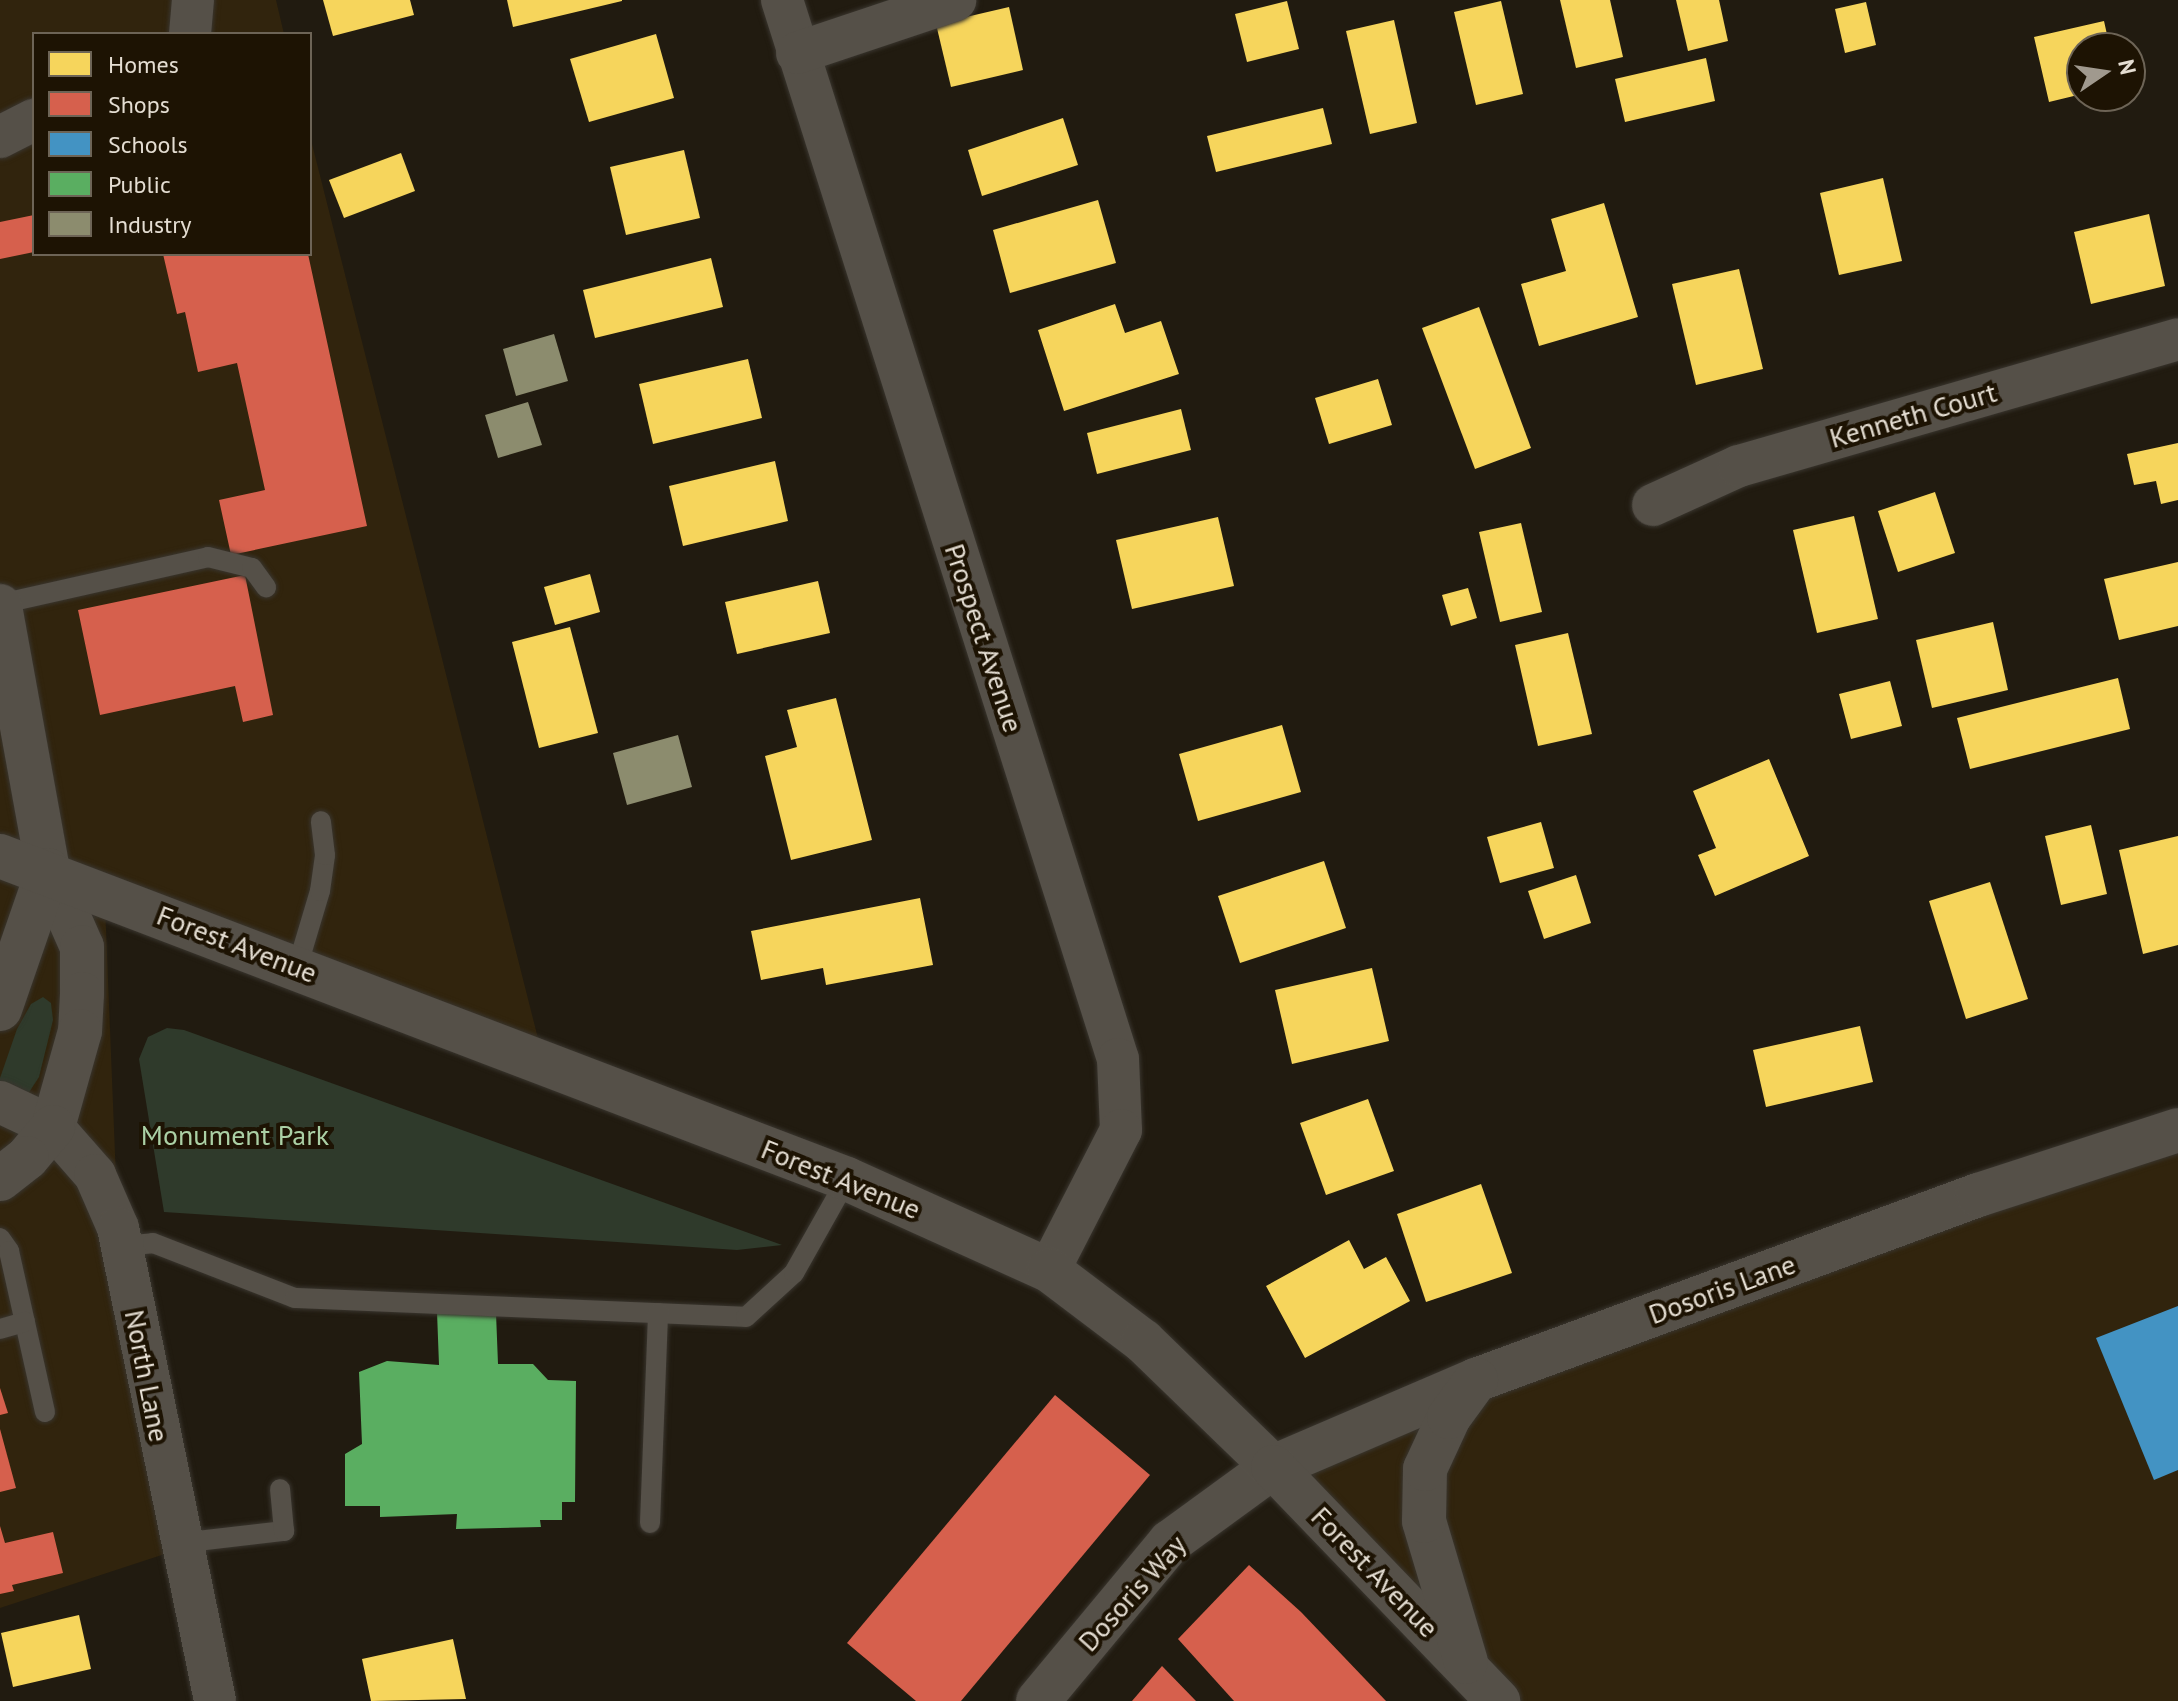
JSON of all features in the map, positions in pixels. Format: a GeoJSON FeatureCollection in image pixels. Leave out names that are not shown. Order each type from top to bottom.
{"type":"FeatureCollection","features":[{"type":"Feature","properties":{"kind":"street"},"geometry":{"type":"LineString","coordinates":[[190,32],[193,0]]}},
{"type":"Feature","properties":{"kind":"street","name":"Prospect Avenue"},"geometry":{"type":"LineString","coordinates":[[782,0],[1118,1059],[1121,1130],[1049,1270]]}},
{"type":"Feature","properties":{"kind":"street"},"geometry":{"type":"LineString","coordinates":[[797,53],[955,0]]}},
{"type":"Feature","properties":{"kind":"street"},"geometry":{"type":"LineString","coordinates":[[0,137],[32,121]]}},
{"type":"Feature","properties":{"kind":"street","name":"Kenneth Court"},"geometry":{"type":"LineString","coordinates":[[1653,505],[1739,466],[2178,339]]}},
{"type":"Feature","properties":{"kind":"street"},"geometry":{"type":"LineString","coordinates":[[0,605],[48,870],[82,947],[80,1031],[53,1127],[27,1158],[0,1179]]}},
{"type":"Feature","properties":{"kind":"street","name":"Forest Avenue"},"geometry":{"type":"LineString","coordinates":[[0,856],[48,870],[847,1179],[1049,1270],[1143,1341],[1273,1467],[1498,1701]]}},
{"type":"Feature","properties":{"kind":"street"},"geometry":{"type":"LineString","coordinates":[[0,1009],[48,870]]}},
{"type":"Feature","properties":{"kind":"street","name":"North Lane"},"geometry":{"type":"LineString","coordinates":[[0,1102],[53,1127],[95,1175],[121,1246],[215,1701]]}},
{"type":"Feature","properties":{"kind":"street","name":"Dosoris Lane"},"geometry":{"type":"LineString","coordinates":[[1273,1467],[1476,1380],[1978,1195],[2178,1130]]}},
{"type":"Feature","properties":{"kind":"street"},"geometry":{"type":"LineString","coordinates":[[1468,1668],[1424,1521],[1425,1469],[1449,1417],[1476,1380]]}},
{"type":"Feature","properties":{"kind":"street","name":"Dosoris Way"},"geometry":{"type":"LineString","coordinates":[[1038,1701],[1170,1542],[1273,1467]]}},
{"type":"Feature","properties":{"kind":"lane"},"geometry":{"type":"LineString","coordinates":[[0,605],[208,557],[252,568],[266,587]]}},
{"type":"Feature","properties":{"kind":"lane"},"geometry":{"type":"LineString","coordinates":[[297,968],[320,891],[325,855],[321,821]]}},
{"type":"Feature","properties":{"kind":"lane"},"geometry":{"type":"LineString","coordinates":[[121,1246],[153,1243],[295,1298],[746,1317],[794,1273],[847,1179]]}},
{"type":"Feature","properties":{"kind":"lane"},"geometry":{"type":"LineString","coordinates":[[0,1238],[9,1251],[45,1412]]}},
{"type":"Feature","properties":{"kind":"lane"},"geometry":{"type":"LineString","coordinates":[[650,1523],[658,1313]]}},
{"type":"Feature","properties":{"kind":"lane"},"geometry":{"type":"LineString","coordinates":[[0,1329],[25,1322]]}},
{"type":"Feature","properties":{"kind":"lane"},"geometry":{"type":"LineString","coordinates":[[180,1543],[284,1531],[280,1489]]}},
{"type":"Feature","properties":{"kind":"shaded area"},"geometry":{"type":"Polygon","coordinates":[[[0,0],[276,0],[284,32],[32,32],[32,256],[312,256],[312,144],[548,1078],[105,905],[118,1228],[177,1550],[0,1608],[0,0]]]}},
{"type":"Feature","properties":{"kind":"shaded area"},"geometry":{"type":"Polygon","coordinates":[[[2178,1130],[2178,1701],[1498,1701],[1273,1467],[2178,1130]]]}},
{"type":"Feature","properties":{"kind":"green space"},"geometry":{"type":"Polygon","coordinates":[[[43,997],[51,1003],[53,1020],[39,1077],[22,1103],[0,1102],[0,1078],[17,1029],[31,1004],[43,997]]]}},
{"type":"Feature","properties":{"kind":"green space","name":"Monument Park"},"geometry":{"type":"Polygon","coordinates":[[[167,1028],[184,1030],[782,1245],[737,1250],[164,1212],[139,1059],[148,1037],[167,1028]]]}},
{"type":"Feature","properties":{"kind":"building: Homes"},"geometry":{"type":"Polygon","coordinates":[[[323,0],[410,0],[414,15],[333,36],[323,0]]]}},
{"type":"Feature","properties":{"kind":"building: Homes"},"geometry":{"type":"Polygon","coordinates":[[[507,0],[622,0],[622,1],[513,27],[507,0]]]}},
{"type":"Feature","properties":{"kind":"building: Homes"},"geometry":{"type":"Polygon","coordinates":[[[1560,0],[1610,0],[1623,57],[1576,68],[1560,0]]]}},
{"type":"Feature","properties":{"kind":"building: Homes"},"geometry":{"type":"Polygon","coordinates":[[[1676,0],[1719,0],[1728,41],[1688,51],[1676,0]]]}},
{"type":"Feature","properties":{"kind":"building: Homes"},"geometry":{"type":"Polygon","coordinates":[[[1287,1],[1299,49],[1247,62],[1235,14],[1287,1]]]}},
{"type":"Feature","properties":{"kind":"building: Homes"},"geometry":{"type":"Polygon","coordinates":[[[1501,1],[1523,94],[1476,105],[1454,12],[1501,1]]]}},
{"type":"Feature","properties":{"kind":"building: Homes"},"geometry":{"type":"Polygon","coordinates":[[[1866,2],[1876,45],[1845,53],[1835,9],[1866,2]]]}},
{"type":"Feature","properties":{"kind":"building: Homes"},"geometry":{"type":"Polygon","coordinates":[[[1009,7],[1023,70],[951,87],[936,24],[1009,7]]]}},
{"type":"Feature","properties":{"kind":"building: Homes"},"geometry":{"type":"Polygon","coordinates":[[[1394,20],[1417,123],[1370,134],[1346,31],[1394,20]]]}},
{"type":"Feature","properties":{"kind":"building: Homes"},"geometry":{"type":"Polygon","coordinates":[[[2104,21],[2106,32],[2066,32],[2066,98],[2049,102],[2034,37],[2104,21]]]}},
{"type":"Feature","properties":{"kind":"building: Homes"},"geometry":{"type":"Polygon","coordinates":[[[656,34],[674,98],[589,122],[570,59],[656,34]]]}},
{"type":"Feature","properties":{"kind":"building: Homes"},"geometry":{"type":"Polygon","coordinates":[[[1706,58],[1715,101],[1625,122],[1615,79],[1706,58]]]}},
{"type":"Feature","properties":{"kind":"building: Homes"},"geometry":{"type":"Polygon","coordinates":[[[1323,108],[1332,144],[1216,172],[1207,136],[1323,108]]]}},
{"type":"Feature","properties":{"kind":"building: Homes"},"geometry":{"type":"Polygon","coordinates":[[[1063,118],[1078,165],[982,196],[968,150],[1063,118]]]}},
{"type":"Feature","properties":{"kind":"building: Homes"},"geometry":{"type":"Polygon","coordinates":[[[684,150],[700,218],[626,235],[610,167],[684,150]]]}},
{"type":"Feature","properties":{"kind":"building: Homes"},"geometry":{"type":"Polygon","coordinates":[[[401,153],[415,191],[344,218],[329,180],[401,153]]]}},
{"type":"Feature","properties":{"kind":"building: Homes"},"geometry":{"type":"Polygon","coordinates":[[[1883,178],[1902,261],[1839,275],[1820,193],[1883,178]]]}},
{"type":"Feature","properties":{"kind":"building: Homes"},"geometry":{"type":"Polygon","coordinates":[[[1098,200],[1116,263],[1010,293],[993,230],[1098,200]]]}},
{"type":"Feature","properties":{"kind":"building: Homes"},"geometry":{"type":"Polygon","coordinates":[[[1604,203],[1638,317],[1539,346],[1521,284],[1566,271],[1551,219],[1604,203]]]}},
{"type":"Feature","properties":{"kind":"building: Homes"},"geometry":{"type":"Polygon","coordinates":[[[2149,214],[2165,286],[2091,304],[2074,232],[2149,214]]]}},
{"type":"Feature","properties":{"kind":"building: Homes"},"geometry":{"type":"Polygon","coordinates":[[[711,258],[723,307],[595,338],[583,290],[711,258]]]}},
{"type":"Feature","properties":{"kind":"building: Homes"},"geometry":{"type":"Polygon","coordinates":[[[1739,269],[1763,369],[1696,385],[1672,284],[1739,269]]]}},
{"type":"Feature","properties":{"kind":"building: Homes"},"geometry":{"type":"Polygon","coordinates":[[[1115,304],[1125,333],[1161,321],[1179,374],[1064,411],[1038,330],[1115,304]]]}},
{"type":"Feature","properties":{"kind":"building: Homes"},"geometry":{"type":"Polygon","coordinates":[[[1479,307],[1531,448],[1475,469],[1422,328],[1479,307]]]}},
{"type":"Feature","properties":{"kind":"building: Homes"},"geometry":{"type":"Polygon","coordinates":[[[748,359],[762,418],[653,444],[639,384],[748,359]]]}},
{"type":"Feature","properties":{"kind":"building: Homes"},"geometry":{"type":"Polygon","coordinates":[[[1378,379],[1392,425],[1329,444],[1315,398],[1378,379]]]}},
{"type":"Feature","properties":{"kind":"building: Homes"},"geometry":{"type":"Polygon","coordinates":[[[1181,409],[1191,450],[1097,474],[1087,433],[1181,409]]]}},
{"type":"Feature","properties":{"kind":"building: Homes"},"geometry":{"type":"Polygon","coordinates":[[[2178,443],[2178,500],[2161,504],[2156,481],[2134,485],[2127,454],[2178,443]]]}},
{"type":"Feature","properties":{"kind":"building: Homes"},"geometry":{"type":"Polygon","coordinates":[[[775,461],[788,521],[683,546],[669,486],[775,461]]]}},
{"type":"Feature","properties":{"kind":"building: Homes"},"geometry":{"type":"Polygon","coordinates":[[[1935,492],[1955,553],[1898,572],[1878,511],[1935,492]]]}},
{"type":"Feature","properties":{"kind":"building: Homes"},"geometry":{"type":"Polygon","coordinates":[[[1854,516],[1878,619],[1817,633],[1793,530],[1854,516]]]}},
{"type":"Feature","properties":{"kind":"building: Homes"},"geometry":{"type":"Polygon","coordinates":[[[1218,517],[1234,586],[1132,609],[1116,540],[1218,517]]]}},
{"type":"Feature","properties":{"kind":"building: Homes"},"geometry":{"type":"Polygon","coordinates":[[[1521,523],[1542,612],[1500,622],[1479,532],[1521,523]]]}},
{"type":"Feature","properties":{"kind":"building: Homes"},"geometry":{"type":"Polygon","coordinates":[[[2178,562],[2178,626],[2119,640],[2104,579],[2178,562]]]}},
{"type":"Feature","properties":{"kind":"building: Homes"},"geometry":{"type":"Polygon","coordinates":[[[590,574],[600,612],[555,625],[544,587],[590,574]]]}},
{"type":"Feature","properties":{"kind":"building: Homes"},"geometry":{"type":"Polygon","coordinates":[[[818,581],[830,633],[737,654],[725,602],[818,581]]]}},
{"type":"Feature","properties":{"kind":"building: Homes"},"geometry":{"type":"Polygon","coordinates":[[[1468,588],[1477,618],[1451,626],[1442,595],[1468,588]]]}},
{"type":"Feature","properties":{"kind":"building: Homes"},"geometry":{"type":"Polygon","coordinates":[[[1993,622],[2008,690],[1932,708],[1916,640],[1993,622]]]}},
{"type":"Feature","properties":{"kind":"building: Homes"},"geometry":{"type":"Polygon","coordinates":[[[570,627],[598,733],[539,748],[512,642],[570,627]]]}},
{"type":"Feature","properties":{"kind":"building: Homes"},"geometry":{"type":"Polygon","coordinates":[[[1568,633],[1592,734],[1538,746],[1515,645],[1568,633]]]}},
{"type":"Feature","properties":{"kind":"building: Homes"},"geometry":{"type":"Polygon","coordinates":[[[2118,678],[2130,729],[1970,769],[1957,718],[2118,678]]]}},
{"type":"Feature","properties":{"kind":"building: Homes"},"geometry":{"type":"Polygon","coordinates":[[[1890,681],[1902,726],[1851,739],[1839,694],[1890,681]]]}},
{"type":"Feature","properties":{"kind":"building: Homes"},"geometry":{"type":"Polygon","coordinates":[[[836,698],[872,840],[791,860],[765,756],[797,747],[787,710],[836,698]]]}},
{"type":"Feature","properties":{"kind":"building: Homes"},"geometry":{"type":"Polygon","coordinates":[[[1282,725],[1301,792],[1198,821],[1179,754],[1282,725]]]}},
{"type":"Feature","properties":{"kind":"building: Homes"},"geometry":{"type":"Polygon","coordinates":[[[1769,759],[1809,856],[1715,896],[1698,855],[1716,848],[1693,791],[1769,759]]]}},
{"type":"Feature","properties":{"kind":"building: Homes"},"geometry":{"type":"Polygon","coordinates":[[[1541,822],[1554,868],[1500,883],[1487,837],[1541,822]]]}},
{"type":"Feature","properties":{"kind":"building: Homes"},"geometry":{"type":"Polygon","coordinates":[[[2091,825],[2107,894],[2061,905],[2045,836],[2091,825]]]}},
{"type":"Feature","properties":{"kind":"building: Homes"},"geometry":{"type":"Polygon","coordinates":[[[2178,836],[2178,945],[2143,954],[2119,850],[2178,836]]]}},
{"type":"Feature","properties":{"kind":"building: Homes"},"geometry":{"type":"Polygon","coordinates":[[[1324,861],[1346,928],[1240,963],[1218,896],[1324,861]]]}},
{"type":"Feature","properties":{"kind":"building: Homes"},"geometry":{"type":"Polygon","coordinates":[[[1576,875],[1591,923],[1544,939],[1528,891],[1576,875]]]}},
{"type":"Feature","properties":{"kind":"building: Homes"},"geometry":{"type":"Polygon","coordinates":[[[1990,882],[2028,999],[1966,1019],[1929,901],[1990,882]]]}},
{"type":"Feature","properties":{"kind":"building: Homes"},"geometry":{"type":"Polygon","coordinates":[[[920,898],[933,965],[826,985],[823,968],[761,980],[751,931],[920,898]]]}},
{"type":"Feature","properties":{"kind":"building: Homes"},"geometry":{"type":"Polygon","coordinates":[[[1372,968],[1389,1041],[1292,1064],[1275,990],[1372,968]]]}},
{"type":"Feature","properties":{"kind":"building: Homes"},"geometry":{"type":"Polygon","coordinates":[[[1860,1026],[1873,1082],[1766,1107],[1753,1050],[1860,1026]]]}},
{"type":"Feature","properties":{"kind":"building: Homes"},"geometry":{"type":"Polygon","coordinates":[[[1368,1099],[1394,1171],[1326,1195],[1300,1123],[1368,1099]]]}},
{"type":"Feature","properties":{"kind":"building: Homes"},"geometry":{"type":"Polygon","coordinates":[[[1481,1184],[1512,1273],[1426,1302],[1397,1214],[1481,1184]]]}},
{"type":"Feature","properties":{"kind":"building: Homes"},"geometry":{"type":"Polygon","coordinates":[[[1349,1240],[1364,1269],[1386,1257],[1410,1301],[1305,1358],[1266,1286],[1349,1240]]]}},
{"type":"Feature","properties":{"kind":"building: Homes"},"geometry":{"type":"Polygon","coordinates":[[[79,1615],[91,1669],[13,1687],[1,1633],[79,1615]]]}},
{"type":"Feature","properties":{"kind":"building: Homes"},"geometry":{"type":"Polygon","coordinates":[[[453,1639],[466,1699],[371,1701],[362,1659],[453,1639]]]}},
{"type":"Feature","properties":{"kind":"building: Shops"},"geometry":{"type":"Polygon","coordinates":[[[32,215],[32,252],[0,259],[0,222],[32,215]]]}},
{"type":"Feature","properties":{"kind":"building: Shops"},"geometry":{"type":"Polygon","coordinates":[[[163,256],[308,256],[367,526],[231,555],[219,500],[265,490],[237,363],[198,372],[185,312],[177,314],[163,256]]]}},
{"type":"Feature","properties":{"kind":"building: Shops"},"geometry":{"type":"Polygon","coordinates":[[[245,575],[273,715],[243,722],[235,686],[100,715],[78,610],[245,575]]]}},
{"type":"Feature","properties":{"kind":"building: Shops"},"geometry":{"type":"Polygon","coordinates":[[[0,1388],[8,1413],[0,1415],[0,1388]]]}},
{"type":"Feature","properties":{"kind":"building: Shops"},"geometry":{"type":"Polygon","coordinates":[[[1055,1395],[1150,1475],[961,1701],[916,1701],[847,1643],[1055,1395]]]}},
{"type":"Feature","properties":{"kind":"building: Shops"},"geometry":{"type":"Polygon","coordinates":[[[0,1429],[16,1488],[0,1492],[0,1429]]]}},
{"type":"Feature","properties":{"kind":"building: Shops"},"geometry":{"type":"Polygon","coordinates":[[[0,1526],[5,1543],[53,1532],[63,1573],[12,1585],[14,1591],[0,1594],[0,1526]]]}},
{"type":"Feature","properties":{"kind":"building: Shops"},"geometry":{"type":"Polygon","coordinates":[[[1249,1565],[1301,1612],[1386,1701],[1234,1701],[1178,1639],[1249,1565]]]}},
{"type":"Feature","properties":{"kind":"building: Shops"},"geometry":{"type":"Polygon","coordinates":[[[1162,1666],[1196,1701],[1132,1701],[1162,1666]]]}},
{"type":"Feature","properties":{"kind":"building: Schools"},"geometry":{"type":"Polygon","coordinates":[[[2178,1306],[2178,1470],[2154,1480],[2096,1338],[2178,1306]]]}},
{"type":"Feature","properties":{"kind":"building: Public"},"geometry":{"type":"Polygon","coordinates":[[[437,1312],[496,1313],[498,1364],[533,1364],[548,1380],[576,1381],[575,1502],[562,1502],[562,1520],[540,1520],[541,1527],[456,1529],[457,1514],[380,1517],[380,1506],[345,1506],[345,1454],[362,1444],[359,1372],[387,1361],[439,1365],[437,1312]]]}},
{"type":"Feature","properties":{"kind":"building: Industry"},"geometry":{"type":"Polygon","coordinates":[[[554,334],[568,381],[516,396],[503,349],[554,334]]]}},
{"type":"Feature","properties":{"kind":"building: Industry"},"geometry":{"type":"Polygon","coordinates":[[[528,402],[542,445],[498,458],[485,415],[528,402]]]}},
{"type":"Feature","properties":{"kind":"building: Industry"},"geometry":{"type":"Polygon","coordinates":[[[678,735],[692,787],[627,805],[613,753],[678,735]]]}}]}
